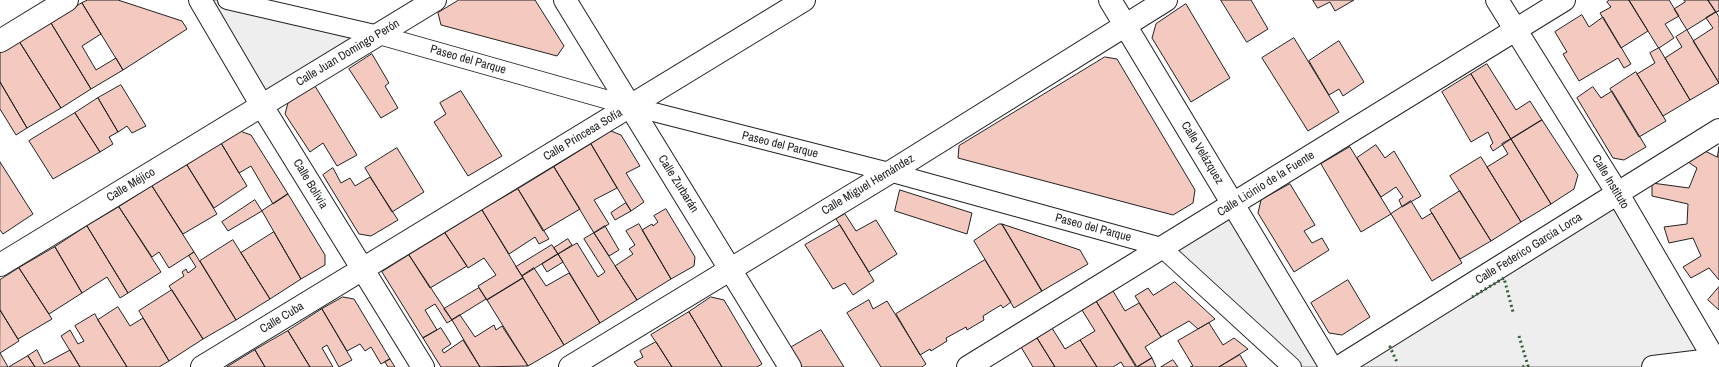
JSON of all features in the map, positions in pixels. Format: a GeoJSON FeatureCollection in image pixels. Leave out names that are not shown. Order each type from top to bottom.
{"type":"FeatureCollection","features":[{"type":"Feature","properties":{"kind":"street"},"geometry":{"type":"LineString","coordinates":[[0,41],[67,0]]}},
{"type":"Feature","properties":{"kind":"street","name":"Calle Bolivia"},"geometry":{"type":"LineString","coordinates":[[200,0],[262,106],[423,367]]}},
{"type":"Feature","properties":{"kind":"street","name":"Paseo del Parque"},"geometry":{"type":"LineString","coordinates":[[227,0],[379,35],[630,106],[889,172],[1161,247],[1292,367]]}},
{"type":"Feature","properties":{"kind":"street","name":"Calle Juan Domingo Perón"},"geometry":{"type":"LineString","coordinates":[[262,106],[435,0]]}},
{"type":"Feature","properties":{"kind":"street","name":"Calle Zurbarán"},"geometry":{"type":"LineString","coordinates":[[565,0],[790,367]]}},
{"type":"Feature","properties":{"kind":"street","name":"Calle Princesa Sofía"},"geometry":{"type":"LineString","coordinates":[[362,270],[804,0]]}},
{"type":"Feature","properties":{"kind":"street","name":"Calle Velázquez"},"geometry":{"type":"LineString","coordinates":[[1110,0],[1331,367]]}},
{"type":"Feature","properties":{"kind":"street","name":"Calle Miguel Hernández"},"geometry":{"type":"LineString","coordinates":[[570,367],[889,172],[1166,0]]}},
{"type":"Feature","properties":{"kind":"street","name":"Calle Instituto"},"geometry":{"type":"LineString","coordinates":[[1497,0],[1618,194],[1717,362]]}},
{"type":"Feature","properties":{"kind":"street","name":"Calle Licinio de la Fuente"},"geometry":{"type":"LineString","coordinates":[[968,367],[1564,0]]}},
{"type":"Feature","properties":{"kind":"street","name":"Calle Méjico"},"geometry":{"type":"LineString","coordinates":[[0,264],[262,106]]}},
{"type":"Feature","properties":{"kind":"street","name":"Calle Federico García Lorca"},"geometry":{"type":"LineString","coordinates":[[1339,367],[1719,130]]}},
{"type":"Feature","properties":{"kind":"street","name":"Calle Cuba"},"geometry":{"type":"LineString","coordinates":[[202,367],[362,270]]}},
{"type":"Feature","properties":{"kind":"street"},"geometry":{"type":"LineString","coordinates":[[1653,367],[1717,362]]}},
{"type":"Feature","properties":{"kind":"shaded area"},"geometry":{"type":"Polygon","coordinates":[[[200,0],[227,0],[379,35],[262,106],[200,0]]]}},
{"type":"Feature","properties":{"kind":"shaded area"},"geometry":{"type":"Polygon","coordinates":[[[1618,194],[1714,360],[1653,367],[1339,367],[1618,194]]]}},
{"type":"Feature","properties":{"kind":"shaded area"},"geometry":{"type":"Polygon","coordinates":[[[1233,204],[1331,367],[1292,367],[1161,247],[1233,204]]]}},
{"type":"Feature","properties":{"kind":"building"},"geometry":{"type":"Polygon","coordinates":[[[88,0],[118,0],[182,21],[187,29],[123,70],[82,3],[88,0]]]}},
{"type":"Feature","properties":{"kind":"building"},"geometry":{"type":"Polygon","coordinates":[[[459,0],[535,0],[564,46],[557,56],[441,25],[438,13],[459,0]]]}},
{"type":"Feature","properties":{"kind":"building"},"geometry":{"type":"Polygon","coordinates":[[[1221,0],[1251,0],[1268,29],[1247,42],[1221,0]]]}},
{"type":"Feature","properties":{"kind":"building"},"geometry":{"type":"Polygon","coordinates":[[[1313,0],[1354,0],[1335,11],[1330,2],[1318,8],[1313,0]]]}},
{"type":"Feature","properties":{"kind":"building"},"geometry":{"type":"Polygon","coordinates":[[[1610,0],[1629,0],[1648,31],[1621,48],[1600,13],[1611,7],[1607,2],[1610,0]]]}},
{"type":"Feature","properties":{"kind":"building"},"geometry":{"type":"Polygon","coordinates":[[[1629,0],[1669,0],[1679,16],[1665,24],[1674,38],[1659,48],[1629,0]]]}},
{"type":"Feature","properties":{"kind":"building"},"geometry":{"type":"Polygon","coordinates":[[[1684,0],[1708,0],[1716,12],[1687,30],[1674,9],[1685,2],[1684,0]]]}},
{"type":"Feature","properties":{"kind":"building"},"geometry":{"type":"Polygon","coordinates":[[[1708,0],[1719,0],[1719,11],[1716,12],[1708,0]]]}},
{"type":"Feature","properties":{"kind":"building"},"geometry":{"type":"Polygon","coordinates":[[[82,3],[101,34],[82,46],[96,70],[116,58],[123,70],[91,89],[51,23],[82,3]]]}},
{"type":"Feature","properties":{"kind":"building"},"geometry":{"type":"Polygon","coordinates":[[[1186,4],[1230,78],[1191,102],[1152,38],[1156,24],[1186,4]]]}},
{"type":"Feature","properties":{"kind":"building"},"geometry":{"type":"Polygon","coordinates":[[[1716,12],[1719,17],[1719,83],[1693,41],[1713,28],[1706,18],[1716,12]]]}},
{"type":"Feature","properties":{"kind":"building"},"geometry":{"type":"Polygon","coordinates":[[[1582,15],[1589,27],[1603,17],[1631,64],[1624,68],[1618,58],[1579,81],[1563,54],[1567,52],[1555,32],[1582,15]]]}},
{"type":"Feature","properties":{"kind":"building"},"geometry":{"type":"Polygon","coordinates":[[[51,23],[91,89],[61,108],[19,41],[51,23]]]}},
{"type":"Feature","properties":{"kind":"building"},"geometry":{"type":"Polygon","coordinates":[[[1687,30],[1719,83],[1690,100],[1665,58],[1682,47],[1676,37],[1687,30]]]}},
{"type":"Feature","properties":{"kind":"building"},"geometry":{"type":"Polygon","coordinates":[[[1294,38],[1339,112],[1308,131],[1262,58],[1294,38]]]}},
{"type":"Feature","properties":{"kind":"building"},"geometry":{"type":"Polygon","coordinates":[[[19,41],[61,108],[27,128],[0,82],[0,53],[19,41]]]}},
{"type":"Feature","properties":{"kind":"building"},"geometry":{"type":"Polygon","coordinates":[[[1339,41],[1364,82],[1343,96],[1339,89],[1329,95],[1309,61],[1339,41]]]}},
{"type":"Feature","properties":{"kind":"building"},"geometry":{"type":"Polygon","coordinates":[[[1659,48],[1690,100],[1663,116],[1637,74],[1655,63],[1650,53],[1659,48]]]}},
{"type":"Feature","properties":{"kind":"building"},"geometry":{"type":"Polygon","coordinates":[[[372,54],[389,83],[385,86],[398,108],[381,118],[349,69],[372,54]]]}},
{"type":"Feature","properties":{"kind":"building"},"geometry":{"type":"Polygon","coordinates":[[[1105,57],[1117,59],[1195,190],[1193,203],[1173,215],[958,158],[959,146],[1105,57]]]}},
{"type":"Feature","properties":{"kind":"building"},"geometry":{"type":"Polygon","coordinates":[[[1487,64],[1516,110],[1530,101],[1542,120],[1511,139],[1471,74],[1487,64]]]}},
{"type":"Feature","properties":{"kind":"building"},"geometry":{"type":"Polygon","coordinates":[[[1636,72],[1666,121],[1639,137],[1610,89],[1636,72]]]}},
{"type":"Feature","properties":{"kind":"building"},"geometry":{"type":"Polygon","coordinates":[[[1471,74],[1511,139],[1493,151],[1490,146],[1493,143],[1488,132],[1471,142],[1442,92],[1471,74]]]}},
{"type":"Feature","properties":{"kind":"building"},"geometry":{"type":"Polygon","coordinates":[[[0,82],[27,128],[16,135],[0,109],[0,82]]]}},
{"type":"Feature","properties":{"kind":"building"},"geometry":{"type":"Polygon","coordinates":[[[121,85],[146,126],[132,133],[127,126],[118,132],[98,98],[121,85]]]}},
{"type":"Feature","properties":{"kind":"building"},"geometry":{"type":"Polygon","coordinates":[[[315,86],[357,155],[337,166],[323,143],[310,152],[285,114],[288,103],[315,86]]]}},
{"type":"Feature","properties":{"kind":"building"},"geometry":{"type":"Polygon","coordinates":[[[1593,87],[1601,98],[1612,91],[1646,147],[1624,160],[1613,158],[1577,98],[1593,87]]]}},
{"type":"Feature","properties":{"kind":"building"},"geometry":{"type":"Polygon","coordinates":[[[461,91],[502,156],[468,176],[434,122],[446,114],[440,103],[461,91]]]}},
{"type":"Feature","properties":{"kind":"building"},"geometry":{"type":"Polygon","coordinates":[[[98,98],[118,132],[109,137],[113,144],[100,152],[75,113],[98,98]]]}},
{"type":"Feature","properties":{"kind":"building"},"geometry":{"type":"Polygon","coordinates":[[[75,113],[100,152],[53,179],[29,141],[75,113]]]}},
{"type":"Feature","properties":{"kind":"building"},"geometry":{"type":"Polygon","coordinates":[[[1542,120],[1578,175],[1574,189],[1551,204],[1511,139],[1542,120]]]}},
{"type":"Feature","properties":{"kind":"building"},"geometry":{"type":"Polygon","coordinates":[[[240,131],[251,135],[288,194],[273,204],[251,166],[239,173],[221,143],[240,131]]]}},
{"type":"Feature","properties":{"kind":"building"},"geometry":{"type":"Polygon","coordinates":[[[611,131],[621,135],[640,166],[626,173],[644,202],[631,211],[591,144],[611,131]]]}},
{"type":"Feature","properties":{"kind":"building"},"geometry":{"type":"Polygon","coordinates":[[[1511,139],[1551,204],[1521,222],[1487,167],[1508,154],[1502,144],[1511,139]]]}},
{"type":"Feature","properties":{"kind":"building"},"geometry":{"type":"Polygon","coordinates":[[[221,143],[247,186],[214,208],[187,165],[221,143]]]}},
{"type":"Feature","properties":{"kind":"building"},"geometry":{"type":"Polygon","coordinates":[[[591,144],[617,188],[594,200],[609,224],[594,233],[554,167],[591,144]]]}},
{"type":"Feature","properties":{"kind":"building"},"geometry":{"type":"Polygon","coordinates":[[[1376,145],[1385,158],[1394,151],[1421,196],[1402,207],[1399,200],[1403,197],[1396,187],[1381,197],[1357,158],[1376,145]]]}},
{"type":"Feature","properties":{"kind":"building"},"geometry":{"type":"Polygon","coordinates":[[[1350,147],[1391,214],[1361,232],[1321,164],[1350,147]]]}},
{"type":"Feature","properties":{"kind":"building"},"geometry":{"type":"Polygon","coordinates":[[[1719,147],[1719,280],[1709,268],[1691,278],[1683,267],[1701,256],[1693,238],[1669,243],[1664,227],[1687,224],[1688,204],[1652,196],[1652,183],[1689,188],[1697,168],[1688,162],[1703,150],[1717,157],[1719,147]]]}},
{"type":"Feature","properties":{"kind":"building"},"geometry":{"type":"Polygon","coordinates":[[[397,148],[424,192],[392,212],[365,168],[397,148]]]}},
{"type":"Feature","properties":{"kind":"building"},"geometry":{"type":"Polygon","coordinates":[[[1481,157],[1521,222],[1491,241],[1450,176],[1481,157]]]}},
{"type":"Feature","properties":{"kind":"building"},"geometry":{"type":"Polygon","coordinates":[[[0,162],[33,214],[3,234],[0,230],[0,162]]]}},
{"type":"Feature","properties":{"kind":"building"},"geometry":{"type":"Polygon","coordinates":[[[187,165],[217,214],[183,234],[152,186],[187,165]]]}},
{"type":"Feature","properties":{"kind":"building"},"geometry":{"type":"Polygon","coordinates":[[[554,167],[580,209],[543,231],[518,189],[554,167]]]}},
{"type":"Feature","properties":{"kind":"building"},"geometry":{"type":"Polygon","coordinates":[[[333,168],[341,183],[350,178],[355,186],[370,177],[398,220],[371,236],[359,234],[323,175],[333,168]]]}},
{"type":"Feature","properties":{"kind":"building"},"geometry":{"type":"Polygon","coordinates":[[[1290,184],[1315,225],[1304,231],[1312,243],[1322,238],[1329,250],[1294,272],[1258,213],[1261,200],[1290,184]]]}},
{"type":"Feature","properties":{"kind":"building"},"geometry":{"type":"Polygon","coordinates":[[[152,186],[194,252],[169,268],[159,252],[152,257],[119,207],[152,186]]]}},
{"type":"Feature","properties":{"kind":"building"},"geometry":{"type":"Polygon","coordinates":[[[518,189],[549,239],[539,244],[535,237],[509,254],[482,210],[518,189]]]}},
{"type":"Feature","properties":{"kind":"building"},"geometry":{"type":"Polygon","coordinates":[[[900,190],[972,213],[967,234],[895,211],[900,190]]]}},
{"type":"Feature","properties":{"kind":"building"},"geometry":{"type":"Polygon","coordinates":[[[1460,191],[1491,241],[1460,259],[1430,210],[1460,191]]]}},
{"type":"Feature","properties":{"kind":"building"},"geometry":{"type":"Polygon","coordinates":[[[288,194],[325,255],[325,265],[301,279],[262,211],[288,194]]]}},
{"type":"Feature","properties":{"kind":"building"},"geometry":{"type":"Polygon","coordinates":[[[255,200],[262,211],[228,231],[222,222],[255,200]]]}},
{"type":"Feature","properties":{"kind":"building"},"geometry":{"type":"Polygon","coordinates":[[[1411,201],[1422,219],[1432,213],[1462,263],[1432,281],[1391,214],[1411,201]]]}},
{"type":"Feature","properties":{"kind":"building"},"geometry":{"type":"Polygon","coordinates":[[[626,203],[631,211],[615,220],[611,213],[626,203]]]}},
{"type":"Feature","properties":{"kind":"building"},"geometry":{"type":"Polygon","coordinates":[[[119,207],[161,272],[128,293],[87,226],[119,207]]]}},
{"type":"Feature","properties":{"kind":"building"},"geometry":{"type":"Polygon","coordinates":[[[666,209],[695,257],[694,266],[671,279],[642,230],[652,224],[653,226],[658,222],[654,216],[666,209]]]}},
{"type":"Feature","properties":{"kind":"building"},"geometry":{"type":"Polygon","coordinates":[[[482,210],[523,278],[487,300],[478,286],[496,275],[484,258],[468,268],[445,233],[482,210]]]}},
{"type":"Feature","properties":{"kind":"building"},"geometry":{"type":"Polygon","coordinates":[[[845,214],[856,231],[876,220],[897,254],[869,272],[836,219],[845,214]]]}},
{"type":"Feature","properties":{"kind":"building"},"geometry":{"type":"Polygon","coordinates":[[[639,224],[671,279],[637,300],[615,266],[633,254],[629,249],[635,245],[626,231],[639,224]]]}},
{"type":"Feature","properties":{"kind":"building"},"geometry":{"type":"Polygon","coordinates":[[[999,224],[1002,224],[1042,291],[1014,308],[974,241],[999,224]]]}},
{"type":"Feature","properties":{"kind":"building"},"geometry":{"type":"Polygon","coordinates":[[[1002,224],[1080,250],[1088,264],[1042,291],[1002,224]]]}},
{"type":"Feature","properties":{"kind":"building"},"geometry":{"type":"Polygon","coordinates":[[[840,225],[874,281],[853,295],[845,283],[833,289],[805,245],[840,225]]]}},
{"type":"Feature","properties":{"kind":"building"},"geometry":{"type":"Polygon","coordinates":[[[87,226],[128,293],[120,298],[107,277],[82,293],[55,247],[87,226]]]}},
{"type":"Feature","properties":{"kind":"building"},"geometry":{"type":"Polygon","coordinates":[[[605,226],[619,250],[609,256],[594,233],[605,226]]]}},
{"type":"Feature","properties":{"kind":"building"},"geometry":{"type":"Polygon","coordinates":[[[274,232],[301,279],[270,299],[241,253],[274,232]]]}},
{"type":"Feature","properties":{"kind":"building"},"geometry":{"type":"Polygon","coordinates":[[[445,233],[467,266],[430,288],[409,255],[445,233]]]}},
{"type":"Feature","properties":{"kind":"building"},"geometry":{"type":"Polygon","coordinates":[[[594,233],[637,300],[600,323],[558,254],[577,243],[598,277],[605,272],[584,239],[594,233]]]}},
{"type":"Feature","properties":{"kind":"building"},"geometry":{"type":"Polygon","coordinates":[[[568,239],[572,245],[558,254],[554,248],[568,239]]]}},
{"type":"Feature","properties":{"kind":"building"},"geometry":{"type":"Polygon","coordinates":[[[233,240],[270,299],[236,320],[200,261],[233,240]]]}},
{"type":"Feature","properties":{"kind":"building"},"geometry":{"type":"Polygon","coordinates":[[[552,245],[558,254],[522,276],[516,267],[552,245]]]}},
{"type":"Feature","properties":{"kind":"building"},"geometry":{"type":"Polygon","coordinates":[[[55,247],[82,293],[49,314],[19,268],[55,247]]]}},
{"type":"Feature","properties":{"kind":"building"},"geometry":{"type":"Polygon","coordinates":[[[194,252],[236,320],[203,339],[169,286],[184,276],[182,272],[186,269],[188,273],[196,267],[189,256],[194,252]]]}},
{"type":"Feature","properties":{"kind":"building"},"geometry":{"type":"Polygon","coordinates":[[[558,254],[563,262],[547,272],[542,264],[558,254]]]}},
{"type":"Feature","properties":{"kind":"building"},"geometry":{"type":"Polygon","coordinates":[[[409,255],[452,320],[447,323],[435,304],[425,310],[437,330],[423,338],[382,272],[409,255]]]}},
{"type":"Feature","properties":{"kind":"building"},"geometry":{"type":"Polygon","coordinates":[[[985,260],[1011,302],[1003,308],[1001,305],[983,316],[984,320],[967,330],[966,327],[946,338],[947,341],[931,351],[930,349],[920,355],[896,314],[985,260]]]}},
{"type":"Feature","properties":{"kind":"building"},"geometry":{"type":"Polygon","coordinates":[[[19,268],[52,319],[18,339],[0,310],[0,280],[19,268]]]}},
{"type":"Feature","properties":{"kind":"building"},"geometry":{"type":"Polygon","coordinates":[[[534,268],[546,286],[569,273],[600,323],[564,345],[522,276],[534,268]]]}},
{"type":"Feature","properties":{"kind":"building"},"geometry":{"type":"Polygon","coordinates":[[[523,278],[564,345],[528,366],[487,300],[523,278]]]}},
{"type":"Feature","properties":{"kind":"building"},"geometry":{"type":"Polygon","coordinates":[[[1348,280],[1370,317],[1342,335],[1329,333],[1311,303],[1348,280]]]}},
{"type":"Feature","properties":{"kind":"building"},"geometry":{"type":"Polygon","coordinates":[[[1175,282],[1215,319],[1198,329],[1189,321],[1161,337],[1135,296],[1148,288],[1153,295],[1175,282]]]}},
{"type":"Feature","properties":{"kind":"building"},"geometry":{"type":"Polygon","coordinates":[[[1719,287],[1719,310],[1708,300],[1719,287]]]}},
{"type":"Feature","properties":{"kind":"building"},"geometry":{"type":"Polygon","coordinates":[[[479,288],[486,299],[452,320],[444,309],[479,288]]]}},
{"type":"Feature","properties":{"kind":"building"},"geometry":{"type":"Polygon","coordinates":[[[172,290],[203,339],[169,361],[139,311],[172,290]]]}},
{"type":"Feature","properties":{"kind":"building"},"geometry":{"type":"Polygon","coordinates":[[[1113,291],[1125,311],[1139,303],[1161,337],[1145,347],[1152,358],[1137,367],[1096,301],[1113,291]]]}},
{"type":"Feature","properties":{"kind":"building"},"geometry":{"type":"Polygon","coordinates":[[[343,297],[354,299],[390,359],[381,364],[371,347],[365,351],[360,344],[347,351],[322,309],[343,297]]]}},
{"type":"Feature","properties":{"kind":"building"},"geometry":{"type":"Polygon","coordinates":[[[711,297],[724,300],[762,364],[757,367],[722,367],[689,312],[711,297]]]}},
{"type":"Feature","properties":{"kind":"building"},"geometry":{"type":"Polygon","coordinates":[[[869,300],[873,309],[887,301],[926,364],[922,367],[881,367],[847,313],[869,300]]]}},
{"type":"Feature","properties":{"kind":"building"},"geometry":{"type":"Polygon","coordinates":[[[1096,301],[1136,367],[1124,367],[1121,362],[1113,367],[1097,367],[1080,340],[1095,331],[1082,310],[1096,301]]]}},
{"type":"Feature","properties":{"kind":"building"},"geometry":{"type":"Polygon","coordinates":[[[118,307],[130,326],[143,318],[169,361],[159,367],[127,367],[98,320],[118,307]]]}},
{"type":"Feature","properties":{"kind":"building"},"geometry":{"type":"Polygon","coordinates":[[[322,309],[352,360],[339,367],[327,345],[322,348],[333,367],[310,367],[288,331],[322,309]]]}},
{"type":"Feature","properties":{"kind":"building"},"geometry":{"type":"Polygon","coordinates":[[[0,310],[19,341],[0,353],[0,310]]]}},
{"type":"Feature","properties":{"kind":"building"},"geometry":{"type":"Polygon","coordinates":[[[689,312],[722,367],[672,367],[651,335],[689,312]]]}},
{"type":"Feature","properties":{"kind":"building"},"geometry":{"type":"Polygon","coordinates":[[[95,314],[127,367],[80,367],[61,336],[70,330],[78,344],[84,341],[75,326],[95,314]]]}},
{"type":"Feature","properties":{"kind":"building"},"geometry":{"type":"Polygon","coordinates":[[[460,315],[475,337],[494,325],[496,330],[502,326],[528,366],[480,367],[452,320],[460,315]]]}},
{"type":"Feature","properties":{"kind":"building"},"geometry":{"type":"Polygon","coordinates":[[[1209,323],[1223,345],[1234,338],[1248,349],[1219,367],[1190,367],[1193,366],[1178,341],[1209,323]]]}},
{"type":"Feature","properties":{"kind":"building"},"geometry":{"type":"Polygon","coordinates":[[[441,328],[451,344],[442,350],[444,353],[463,340],[480,367],[441,367],[423,338],[441,328]]]}},
{"type":"Feature","properties":{"kind":"building"},"geometry":{"type":"Polygon","coordinates":[[[1052,328],[1065,349],[1080,340],[1097,367],[1055,367],[1037,338],[1052,328]]]}},
{"type":"Feature","properties":{"kind":"building"},"geometry":{"type":"Polygon","coordinates":[[[821,330],[844,367],[802,367],[790,348],[821,330]]]}},
{"type":"Feature","properties":{"kind":"building"},"geometry":{"type":"Polygon","coordinates":[[[288,331],[310,367],[265,367],[255,350],[288,331]]]}},
{"type":"Feature","properties":{"kind":"building"},"geometry":{"type":"Polygon","coordinates":[[[1037,338],[1055,367],[1033,367],[1021,347],[1037,338]]]}},
{"type":"Feature","properties":{"kind":"building"},"geometry":{"type":"Polygon","coordinates":[[[656,342],[672,367],[638,367],[634,362],[643,357],[640,351],[656,342]]]}},
{"type":"Feature","properties":{"kind":"building"},"geometry":{"type":"Polygon","coordinates":[[[37,350],[44,364],[70,350],[80,367],[35,367],[28,356],[37,350]]]}},
{"type":"Feature","properties":{"kind":"building"},"geometry":{"type":"Polygon","coordinates":[[[255,350],[265,367],[227,367],[255,350]]]}},
{"type":"Feature","properties":{"kind":"building"},"geometry":{"type":"Polygon","coordinates":[[[0,353],[8,367],[0,367],[0,353]]]}},
{"type":"Feature","properties":{"kind":"building"},"geometry":{"type":"Polygon","coordinates":[[[1240,355],[1247,367],[1219,367],[1240,355]]]}},
{"type":"Feature","properties":{"kind":"building"},"geometry":{"type":"Polygon","coordinates":[[[28,356],[35,367],[9,367],[28,356]]]}},
{"type":"Feature","properties":{"kind":"building"},"geometry":{"type":"Polygon","coordinates":[[[1152,358],[1156,367],[1137,367],[1152,358]]]}},
{"type":"Feature","properties":{"kind":"building"},"geometry":{"type":"Polygon","coordinates":[[[390,359],[395,367],[388,367],[385,362],[390,359]]]}},
{"type":"Feature","properties":{"kind":"building"},"geometry":{"type":"Polygon","coordinates":[[[1173,360],[1178,367],[1161,367],[1173,360]]]}},
{"type":"Feature","properties":{"kind":"hedge"},"geometry":{"type":"LineString","coordinates":[[1472,297],[1504,278],[1513,312]]}},
{"type":"Feature","properties":{"kind":"hedge"},"geometry":{"type":"LineString","coordinates":[[1519,336],[1528,366],[1520,367]]}},
{"type":"Feature","properties":{"kind":"hedge"},"geometry":{"type":"LineString","coordinates":[[1391,346],[1390,347],[1397,362]]}}]}
